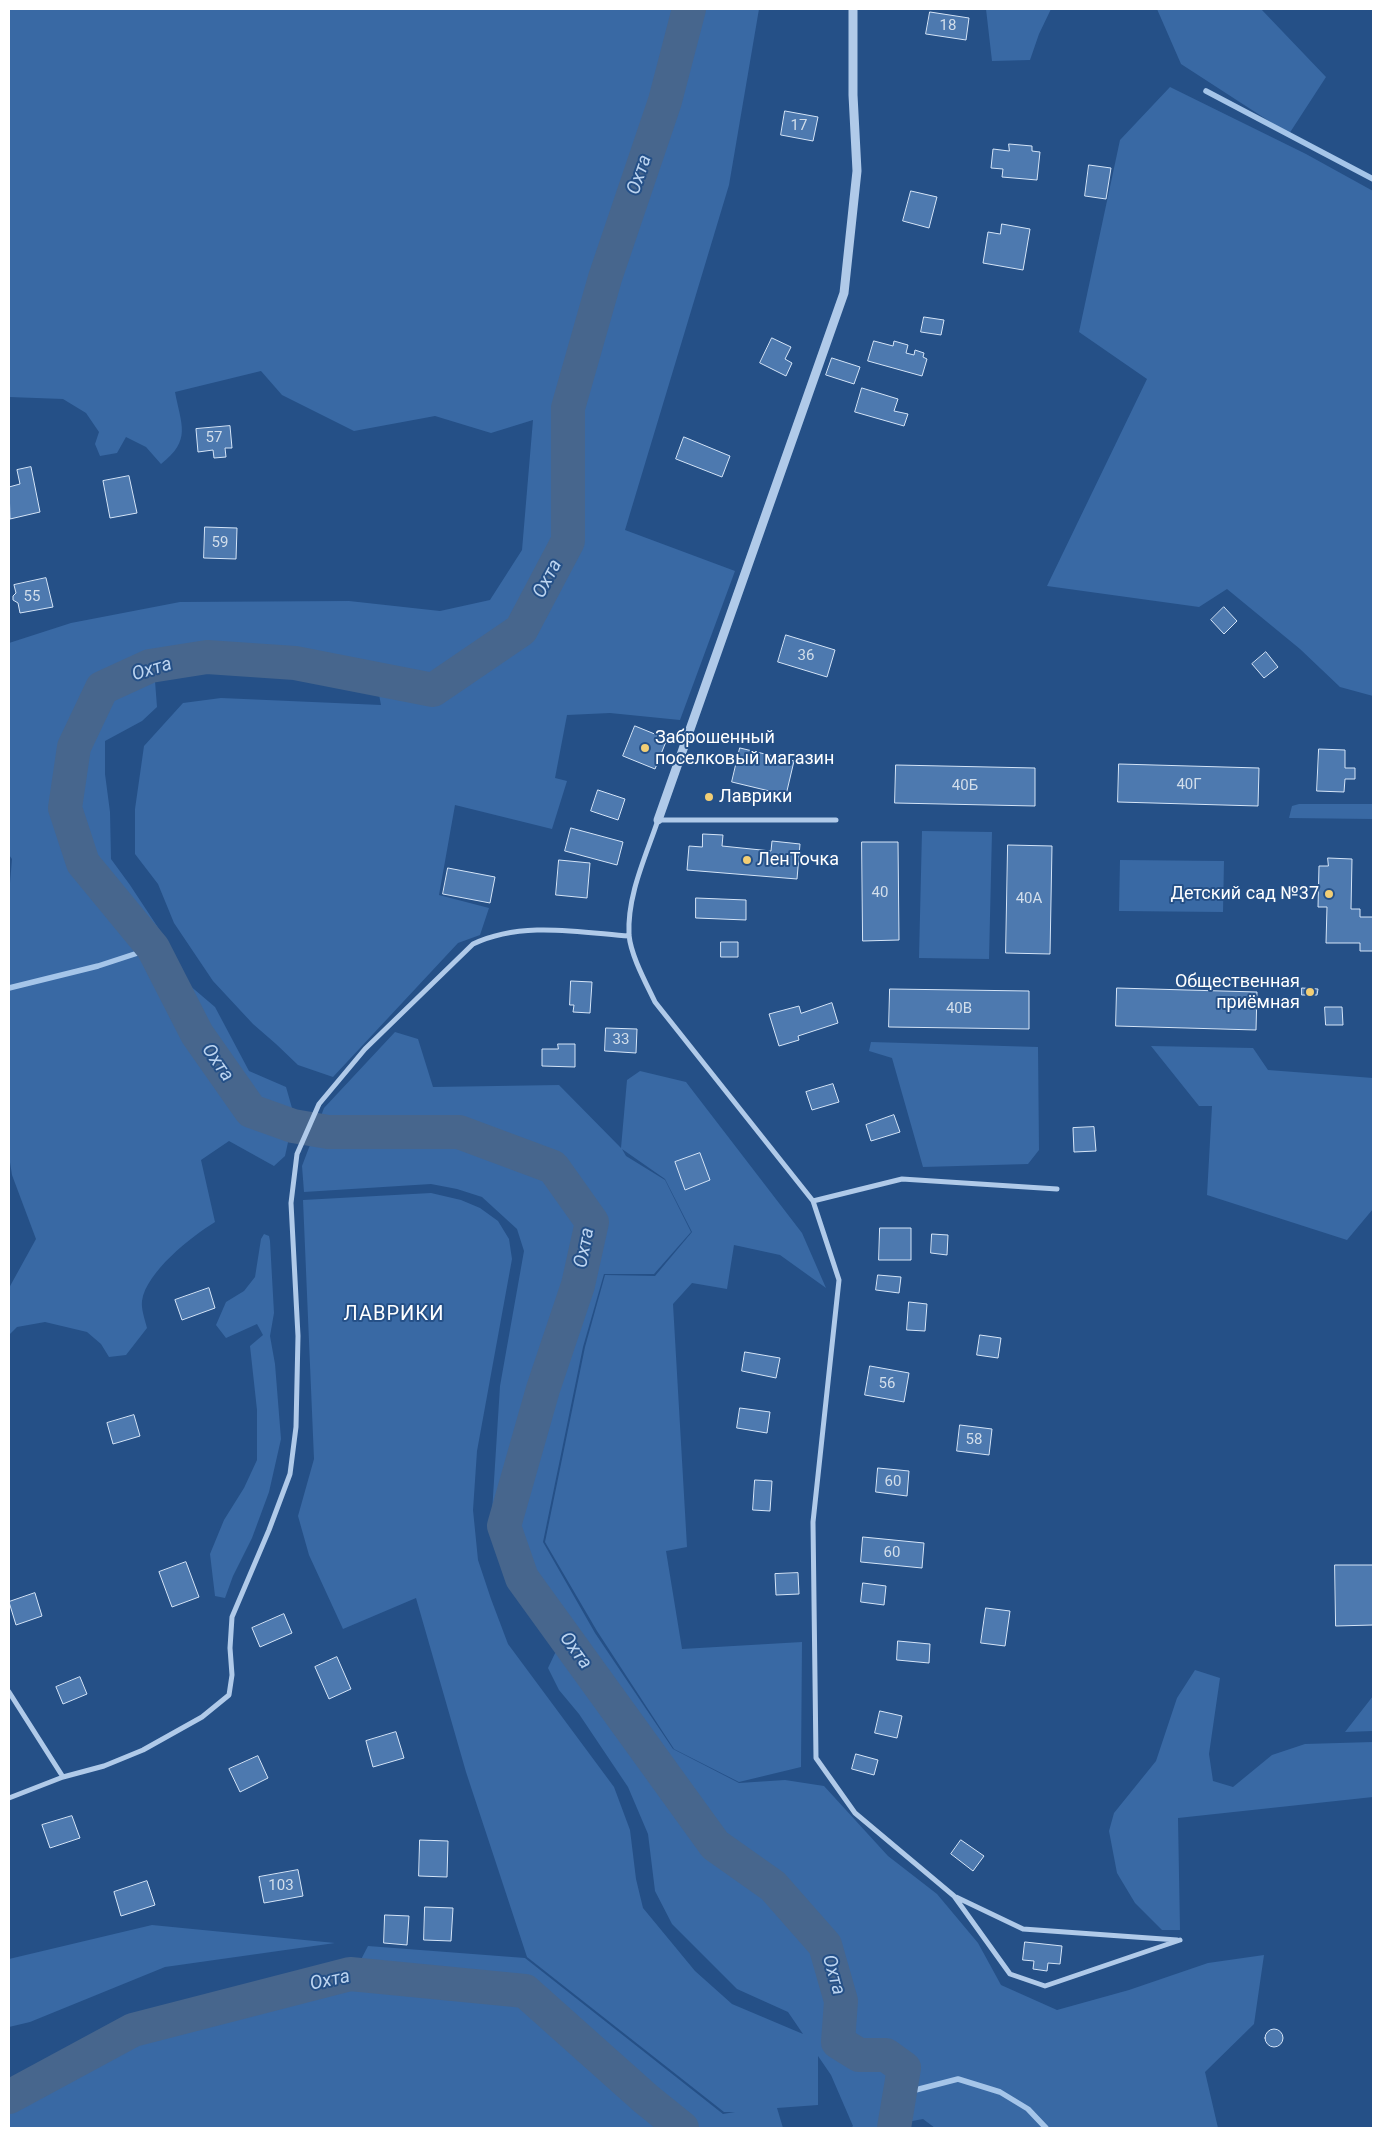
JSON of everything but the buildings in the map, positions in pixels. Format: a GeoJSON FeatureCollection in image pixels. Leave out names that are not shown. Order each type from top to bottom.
{"type":"FeatureCollection","features":[{"type":"Feature","properties":{"kind":"street"},"geometry":{"type":"LineString","coordinates":[[853,9],[853,95],[856,171],[844,294],[658,820],[631,906],[629,936],[640,970],[655,1002],[813,1200],[839,1280],[813,1522],[816,1758],[855,1813],[954,1896],[1010,1974],[1045,1986],[1180,1940],[1023,1929],[954,1896]]}},
{"type":"Feature","properties":{"kind":"street"},"geometry":{"type":"LineString","coordinates":[[658,820],[836,820]]}},
{"type":"Feature","properties":{"kind":"street"},"geometry":{"type":"LineString","coordinates":[[9,1798],[63,1777],[104,1766],[143,1750],[202,1717],[229,1695],[232,1675],[230,1648],[232,1617],[269,1530],[290,1474],[296,1427],[298,1336],[291,1203],[297,1154],[319,1104],[365,1050],[473,944],[490,936],[537,930],[629,936]]}},
{"type":"Feature","properties":{"kind":"street"},"geometry":{"type":"LineString","coordinates":[[813,1200],[902,1179],[1057,1189]]}},
{"type":"Feature","properties":{"kind":"street"},"geometry":{"type":"LineString","coordinates":[[9,1692],[63,1777]]}},
{"type":"Feature","properties":{"kind":"shaded area"},"geometry":{"type":"Polygon","coordinates":[[[9,9],[759,9],[729,185],[625,530],[735,571],[680,720],[610,713],[567,715],[555,778],[567,781],[552,829],[455,805],[439,895],[489,908],[480,935],[458,943],[333,1077],[298,1065],[253,1024],[213,981],[174,923],[158,884],[135,854],[135,809],[144,746],[183,703],[221,698],[381,705],[373,663],[371,676],[295,661],[207,653],[155,681],[157,707],[142,721],[105,741],[105,774],[110,812],[111,859],[159,929],[188,984],[215,1007],[249,1071],[286,1087],[294,1115],[285,1156],[274,1166],[229,1141],[201,1160],[215,1222],[194,1236],[171,1256],[152,1278],[145,1290],[142,1301],[147,1328],[126,1355],[109,1357],[101,1344],[87,1332],[45,1322],[17,1327],[9,1335],[9,1288],[36,1239],[12,1175],[9,1156],[9,895],[12,859],[9,855],[9,643],[71,623],[180,602],[349,601],[440,611],[490,600],[522,550],[533,420],[491,433],[435,416],[354,431],[282,395],[261,371],[175,392],[181,423],[181,439],[171,455],[161,464],[146,447],[126,437],[117,453],[100,456],[95,444],[99,432],[86,413],[63,399],[9,397],[9,9]]]}},
{"type":"Feature","properties":{"kind":"shaded area"},"geometry":{"type":"Polygon","coordinates":[[[986,9],[1051,9],[1039,34],[1030,60],[992,61],[986,9]]]}},
{"type":"Feature","properties":{"kind":"shaded area"},"geometry":{"type":"Polygon","coordinates":[[[1157,9],[1261,9],[1326,77],[1289,134],[1181,64],[1157,9]]]}},
{"type":"Feature","properties":{"kind":"shaded area"},"geometry":{"type":"Polygon","coordinates":[[[1170,87],[1306,154],[1373,191],[1373,696],[1340,687],[1300,649],[1227,589],[1199,607],[1047,586],[1147,379],[1079,332],[1120,140],[1170,87]]]}},
{"type":"Feature","properties":{"kind":"shaded area"},"geometry":{"type":"Polygon","coordinates":[[[1299,804],[1373,804],[1373,819],[1289,818],[1292,806],[1299,804]]]}},
{"type":"Feature","properties":{"kind":"shaded area"},"geometry":{"type":"Polygon","coordinates":[[[922,831],[992,832],[989,959],[919,958],[922,831]]]}},
{"type":"Feature","properties":{"kind":"shaded area"},"geometry":{"type":"Polygon","coordinates":[[[1120,860],[1224,861],[1223,912],[1119,911],[1120,860]]]}},
{"type":"Feature","properties":{"kind":"shaded area"},"geometry":{"type":"Polygon","coordinates":[[[395,1032],[418,1039],[433,1087],[559,1085],[621,1148],[627,1080],[640,1071],[686,1082],[802,1233],[826,1288],[780,1255],[734,1245],[727,1289],[692,1283],[673,1304],[687,1547],[666,1551],[682,1649],[802,1642],[801,1767],[739,1782],[674,1749],[597,1631],[545,1542],[585,1347],[605,1275],[655,1276],[692,1232],[665,1179],[622,1149],[626,1156],[665,1180],[691,1232],[654,1274],[604,1274],[583,1347],[543,1542],[595,1633],[673,1749],[739,1783],[785,1780],[824,1786],[888,1856],[937,1894],[978,1943],[1001,1985],[1057,2010],[1129,1990],[1208,1963],[1264,1955],[1254,2024],[1205,2072],[1218,2128],[935,2128],[923,2119],[886,2126],[886,2128],[851,2128],[853,2126],[831,2075],[818,2056],[818,2105],[777,2108],[783,2128],[9,2128],[9,2102],[132,2032],[352,1977],[368,1946],[525,1958],[723,2114],[735,2112],[724,2112],[527,1957],[466,1772],[416,1598],[343,1629],[309,1555],[298,1516],[314,1459],[303,1200],[431,1193],[461,1200],[480,1208],[498,1221],[509,1239],[512,1259],[477,1451],[473,1510],[478,1560],[491,1599],[508,1644],[614,1787],[630,1830],[636,1879],[643,1908],[695,1971],[732,2004],[803,2034],[788,2012],[737,1989],[672,1924],[655,1891],[648,1834],[628,1787],[579,1714],[559,1690],[548,1668],[558,1647],[507,1573],[491,1528],[500,1386],[524,1251],[517,1229],[482,1197],[457,1189],[431,1184],[304,1192],[302,1166],[324,1108],[395,1032]]]}},
{"type":"Feature","properties":{"kind":"shaded area"},"geometry":{"type":"Polygon","coordinates":[[[871,1042],[1038,1047],[1039,1150],[1028,1164],[923,1167],[892,1058],[869,1051],[871,1042]]]}},
{"type":"Feature","properties":{"kind":"shaded area"},"geometry":{"type":"Polygon","coordinates":[[[1151,1046],[1253,1048],[1268,1070],[1373,1078],[1373,1209],[1347,1240],[1207,1195],[1212,1106],[1199,1106],[1151,1046]]]}},
{"type":"Feature","properties":{"kind":"shaded area"},"geometry":{"type":"Polygon","coordinates":[[[264,1234],[269,1236],[270,1241],[274,1313],[270,1336],[275,1364],[281,1439],[269,1492],[252,1538],[233,1576],[225,1598],[215,1596],[210,1554],[224,1520],[244,1488],[257,1460],[257,1410],[250,1346],[263,1335],[257,1324],[226,1338],[216,1325],[226,1302],[244,1291],[255,1277],[261,1239],[264,1234]]]}},
{"type":"Feature","properties":{"kind":"shaded area"},"geometry":{"type":"Polygon","coordinates":[[[1195,1670],[1220,1678],[1209,1754],[1213,1781],[1233,1787],[1272,1755],[1305,1744],[1373,1742],[1373,1797],[1178,1818],[1180,1930],[1162,1930],[1135,1903],[1117,1873],[1109,1831],[1114,1813],[1156,1761],[1177,1698],[1195,1670]]]}},
{"type":"Feature","properties":{"kind":"shaded area"},"geometry":{"type":"Polygon","coordinates":[[[1373,1696],[1373,1731],[1345,1732],[1373,1696]]]}},
{"type":"Feature","properties":{"kind":"shaded area"},"geometry":{"type":"Polygon","coordinates":[[[152,1925],[335,1943],[165,1967],[30,2022],[9,2027],[9,1959],[152,1925]]]}},
{"type":"Feature","properties":{"kind":"waterway","name":"Охта"},"geometry":{"type":"LineString","coordinates":[[689,9],[665,101],[605,278],[568,408],[568,541],[521,630],[433,690],[295,663],[207,657],[150,666],[102,688],[74,747],[65,808],[83,863],[153,948],[197,1034],[251,1111],[293,1126],[328,1132],[459,1132],[553,1167],[592,1222],[578,1285],[543,1389],[504,1526],[522,1578],[715,1845],[773,1886],[825,1945],[841,2001],[838,2042],[859,2055],[886,2055],[904,2068],[894,2128]]}},
{"type":"Feature","properties":{"kind":"waterway"},"geometry":{"type":"LineString","coordinates":[[1206,91],[1373,179]]}},
{"type":"Feature","properties":{"kind":"waterway"},"geometry":{"type":"LineString","coordinates":[[9,988],[98,966],[153,948]]}},
{"type":"Feature","properties":{"kind":"waterway","name":"Охта"},"geometry":{"type":"LineString","coordinates":[[9,2097],[133,2030],[350,1974],[525,1991],[646,2099],[682,2128]]}},
{"type":"Feature","properties":{"kind":"waterway"},"geometry":{"type":"LineString","coordinates":[[900,2094],[958,2079],[1000,2092],[1028,2109],[1046,2128]]}},
{"type":"Feature","properties":{"kind":"place","name":"Заброшенный поселковый магазин"},"geometry":{"type":"Point","coordinates":[645,748]}},
{"type":"Feature","properties":{"kind":"place","name":"Лаврики"},"geometry":{"type":"Point","coordinates":[709,797]}},
{"type":"Feature","properties":{"kind":"place","name":"ЛенТочка"},"geometry":{"type":"Point","coordinates":[747,860]}},
{"type":"Feature","properties":{"kind":"place","name":"Детский сад №37"},"geometry":{"type":"Point","coordinates":[1329,894]}},
{"type":"Feature","properties":{"kind":"place","name":"Общественная приёмная"},"geometry":{"type":"Point","coordinates":[1310,992]}},
{"type":"Feature","properties":{"kind":"district","name":"ЛАВРИКИ"},"geometry":{"type":"Point","coordinates":[394,1315]}}]}
